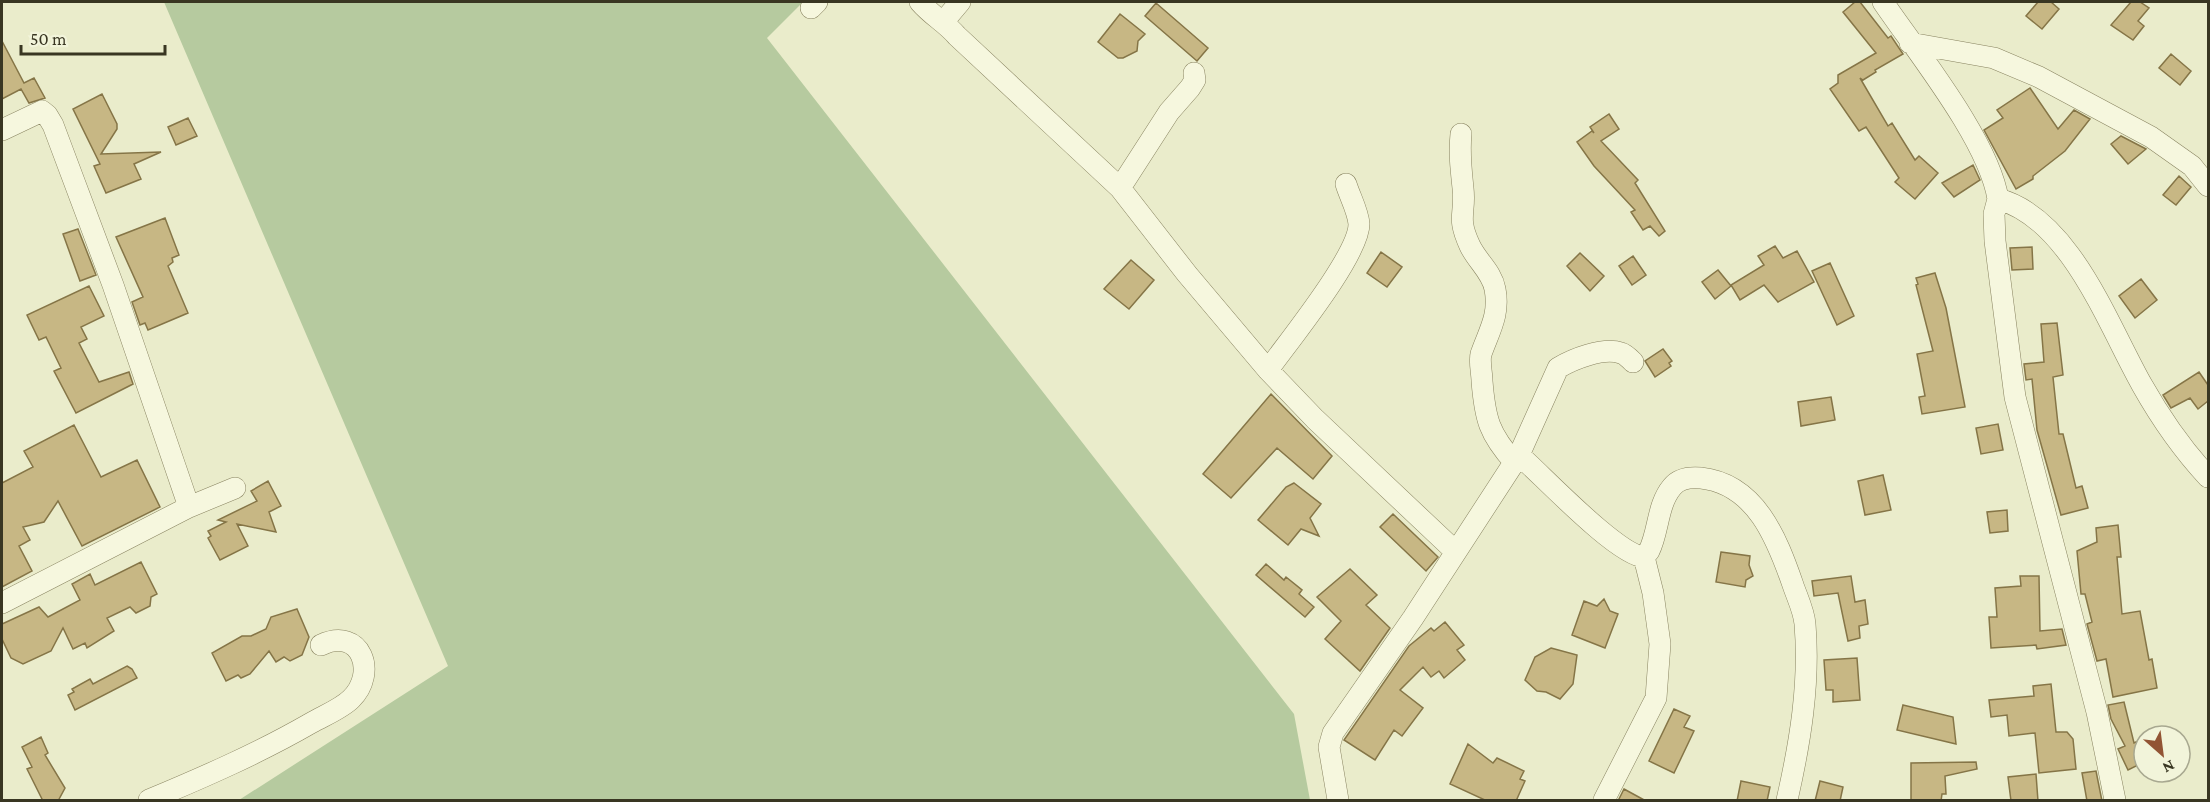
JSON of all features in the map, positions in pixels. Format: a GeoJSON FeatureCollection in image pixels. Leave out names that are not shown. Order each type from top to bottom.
{"type":"FeatureCollection","features":[{"type":"Feature","properties":{"kind":"street"},"geometry":{"type":"LineString","coordinates":[[920,2],[936,19],[944,21],[965,44],[1120,188],[1187,274],[1268,370],[1316,419],[1456,552]]}},
{"type":"Feature","properties":{"kind":"street"},"geometry":{"type":"LineString","coordinates":[[944,21],[960,2]]}},
{"type":"Feature","properties":{"kind":"street"},"geometry":{"type":"LineString","coordinates":[[1883,2],[1980,150],[1996,186],[1998,200],[1994,214],[1995,241],[2015,397],[2097,712],[2115,801]]}},
{"type":"Feature","properties":{"kind":"street"},"geometry":{"type":"LineString","coordinates":[[1910,43],[1994,58],[2039,77],[2151,137],[2192,166],[2208,186]]}},
{"type":"Feature","properties":{"kind":"street"},"geometry":{"type":"LineString","coordinates":[[1120,188],[1169,112],[1190,88],[1195,80],[1194,73]]}},
{"type":"Feature","properties":{"kind":"street"},"geometry":{"type":"LineString","coordinates":[[2,130],[42,111],[53,125],[113,285],[189,507]]}},
{"type":"Feature","properties":{"kind":"street"},"geometry":{"type":"LineString","coordinates":[[1461,134],[1459,158],[1464,191],[1461,224],[1471,248],[1491,276],[1495,288],[1497,316],[1480,357],[1482,399],[1488,426],[1500,447],[1600,531],[1631,555],[1644,557]]}},
{"type":"Feature","properties":{"kind":"street"},"geometry":{"type":"LineString","coordinates":[[1268,370],[1333,280],[1357,235],[1359,223],[1346,184]]}},
{"type":"Feature","properties":{"kind":"street"},"geometry":{"type":"LineString","coordinates":[[1998,200],[2015,204],[2045,228],[2072,257],[2144,387],[2192,459],[2208,477]]}},
{"type":"Feature","properties":{"kind":"street"},"geometry":{"type":"LineString","coordinates":[[1338,801],[1329,747],[1333,733],[1517,459],[1558,368],[1571,361],[1607,352],[1621,353],[1633,362]]}},
{"type":"Feature","properties":{"kind":"street"},"geometry":{"type":"LineString","coordinates":[[1604,801],[1656,698],[1660,644],[1653,593],[1644,557],[1653,542],[1666,496],[1673,485],[1684,478],[1709,479],[1734,489],[1757,508],[1768,525],[1784,560],[1805,621],[1806,657],[1801,738],[1787,801]]}},
{"type":"Feature","properties":{"kind":"street"},"geometry":{"type":"LineString","coordinates":[[2,603],[189,507],[235,488]]}},
{"type":"Feature","properties":{"kind":"street"},"geometry":{"type":"LineString","coordinates":[[148,801],[272,745],[350,700],[362,684],[365,664],[357,650],[346,640],[335,639],[321,645]]}},
{"type":"Feature","properties":{"kind":"green space"},"geometry":{"type":"Polygon","coordinates":[[[164,2],[803,2],[767,38],[1294,714],[1310,800],[239,800],[448,666],[164,2]]]}},
{"type":"Feature","properties":{"kind":"building"},"geometry":{"type":"Polygon","coordinates":[[[1855,2],[1860,2],[1888,38],[1891,36],[1903,54],[1875,70],[1876,72],[1863,80],[1860,78],[1888,126],[1892,123],[1915,160],[1919,156],[1938,173],[1915,199],[1895,182],[1899,178],[1866,127],[1859,131],[1830,89],[1838,83],[1838,75],[1876,53],[1843,12],[1855,2]]]}},
{"type":"Feature","properties":{"kind":"building"},"geometry":{"type":"Polygon","coordinates":[[[2038,2],[2051,2],[2059,9],[2042,29],[2026,16],[2038,2]]]}},
{"type":"Feature","properties":{"kind":"building"},"geometry":{"type":"Polygon","coordinates":[[[2131,2],[2140,2],[2149,8],[2138,21],[2144,26],[2133,40],[2111,25],[2131,2]]]}},
{"type":"Feature","properties":{"kind":"building"},"geometry":{"type":"Polygon","coordinates":[[[1156,3],[1208,48],[1197,61],[1145,16],[1156,3]]]}},
{"type":"Feature","properties":{"kind":"building"},"geometry":{"type":"Polygon","coordinates":[[[1120,14],[1145,34],[1138,41],[1137,51],[1123,58],[1118,58],[1098,42],[1120,14]]]}},
{"type":"Feature","properties":{"kind":"building"},"geometry":{"type":"Polygon","coordinates":[[[2,41],[24,83],[34,78],[45,98],[29,103],[21,89],[2,99],[2,41]]]}},
{"type":"Feature","properties":{"kind":"building"},"geometry":{"type":"Polygon","coordinates":[[[2171,54],[2191,71],[2180,85],[2159,68],[2171,54]]]}},
{"type":"Feature","properties":{"kind":"building"},"geometry":{"type":"Polygon","coordinates":[[[2030,88],[2058,129],[2074,110],[2090,119],[2065,151],[2033,176],[2033,179],[2016,189],[1984,130],[2003,118],[1997,110],[2030,88]]]}},
{"type":"Feature","properties":{"kind":"building"},"geometry":{"type":"Polygon","coordinates":[[[102,94],[117,124],[117,129],[101,154],[161,152],[134,164],[141,179],[106,193],[94,166],[100,164],[73,109],[102,94]]]}},
{"type":"Feature","properties":{"kind":"building"},"geometry":{"type":"Polygon","coordinates":[[[1609,114],[1619,129],[1601,141],[1638,180],[1635,183],[1665,231],[1659,236],[1650,226],[1643,230],[1631,212],[1635,210],[1594,166],[1577,142],[1592,131],[1594,133],[1590,127],[1609,114]]]}},
{"type":"Feature","properties":{"kind":"building"},"geometry":{"type":"Polygon","coordinates":[[[188,118],[197,136],[176,145],[168,127],[188,118]]]}},
{"type":"Feature","properties":{"kind":"building"},"geometry":{"type":"Polygon","coordinates":[[[2121,136],[2146,149],[2128,164],[2111,144],[2121,136]]]}},
{"type":"Feature","properties":{"kind":"building"},"geometry":{"type":"Polygon","coordinates":[[[1973,165],[1980,180],[1954,197],[1942,183],[1973,165]]]}},
{"type":"Feature","properties":{"kind":"building"},"geometry":{"type":"Polygon","coordinates":[[[2179,176],[2191,187],[2176,205],[2163,195],[2179,176]]]}},
{"type":"Feature","properties":{"kind":"building"},"geometry":{"type":"Polygon","coordinates":[[[165,218],[179,255],[172,258],[173,262],[168,266],[188,313],[148,330],[145,323],[140,325],[132,302],[143,297],[116,237],[165,218]]]}},
{"type":"Feature","properties":{"kind":"building"},"geometry":{"type":"Polygon","coordinates":[[[78,229],[96,275],[80,281],[63,234],[78,229]]]}},
{"type":"Feature","properties":{"kind":"building"},"geometry":{"type":"Polygon","coordinates":[[[1775,246],[1783,258],[1797,251],[1814,282],[1778,302],[1764,285],[1740,300],[1731,285],[1764,265],[1758,256],[1775,246]]]}},
{"type":"Feature","properties":{"kind":"building"},"geometry":{"type":"Polygon","coordinates":[[[2032,247],[2033,269],[2012,270],[2010,248],[2032,247]]]}},
{"type":"Feature","properties":{"kind":"building"},"geometry":{"type":"Polygon","coordinates":[[[1381,252],[1402,267],[1387,287],[1367,273],[1381,252]]]}},
{"type":"Feature","properties":{"kind":"building"},"geometry":{"type":"Polygon","coordinates":[[[1580,253],[1604,276],[1590,291],[1567,266],[1580,253]]]}},
{"type":"Feature","properties":{"kind":"building"},"geometry":{"type":"Polygon","coordinates":[[[1633,256],[1646,275],[1632,285],[1619,266],[1633,256]]]}},
{"type":"Feature","properties":{"kind":"building"},"geometry":{"type":"Polygon","coordinates":[[[1131,260],[1154,280],[1129,309],[1104,289],[1131,260]]]}},
{"type":"Feature","properties":{"kind":"building"},"geometry":{"type":"Polygon","coordinates":[[[1830,263],[1854,316],[1837,325],[1812,271],[1830,263]]]}},
{"type":"Feature","properties":{"kind":"building"},"geometry":{"type":"Polygon","coordinates":[[[1718,270],[1731,286],[1715,299],[1702,282],[1718,270]]]}},
{"type":"Feature","properties":{"kind":"building"},"geometry":{"type":"Polygon","coordinates":[[[1935,273],[1946,308],[1965,407],[1922,414],[1919,397],[1925,396],[1917,354],[1933,351],[1916,278],[1935,273]]]}},
{"type":"Feature","properties":{"kind":"building"},"geometry":{"type":"Polygon","coordinates":[[[2141,279],[2157,300],[2135,318],[2119,296],[2141,279]]]}},
{"type":"Feature","properties":{"kind":"building"},"geometry":{"type":"Polygon","coordinates":[[[89,286],[104,316],[81,327],[87,339],[79,343],[99,382],[129,372],[133,384],[76,413],[54,371],[61,368],[46,337],[39,340],[27,315],[89,286]]]}},
{"type":"Feature","properties":{"kind":"building"},"geometry":{"type":"Polygon","coordinates":[[[2057,323],[2063,375],[2053,377],[2059,434],[2063,434],[2076,488],[2082,486],[2088,508],[2061,515],[2037,430],[2032,379],[2026,380],[2024,364],[2044,362],[2041,324],[2057,323]]]}},
{"type":"Feature","properties":{"kind":"building"},"geometry":{"type":"Polygon","coordinates":[[[1663,349],[1672,361],[1669,363],[1671,366],[1655,377],[1645,361],[1663,349]]]}},
{"type":"Feature","properties":{"kind":"building"},"geometry":{"type":"Polygon","coordinates":[[[2199,372],[2208,385],[2208,401],[2198,409],[2190,398],[2171,408],[2163,395],[2199,372]]]}},
{"type":"Feature","properties":{"kind":"building"},"geometry":{"type":"Polygon","coordinates":[[[1271,394],[1332,456],[1313,479],[1277,448],[1231,498],[1203,474],[1271,394]]]}},
{"type":"Feature","properties":{"kind":"building"},"geometry":{"type":"Polygon","coordinates":[[[1831,397],[1835,420],[1801,426],[1798,402],[1831,397]]]}},
{"type":"Feature","properties":{"kind":"building"},"geometry":{"type":"Polygon","coordinates":[[[1998,424],[2003,450],[1981,454],[1976,428],[1998,424]]]}},
{"type":"Feature","properties":{"kind":"building"},"geometry":{"type":"Polygon","coordinates":[[[74,425],[101,477],[137,460],[160,507],[82,546],[58,501],[44,522],[23,527],[30,540],[19,546],[32,571],[2,587],[2,483],[33,467],[24,451],[74,425]]]}},
{"type":"Feature","properties":{"kind":"building"},"geometry":{"type":"Polygon","coordinates":[[[1883,475],[1891,510],[1865,515],[1858,481],[1883,475]]]}},
{"type":"Feature","properties":{"kind":"building"},"geometry":{"type":"Polygon","coordinates":[[[268,481],[281,506],[269,512],[276,532],[237,524],[248,546],[220,560],[208,538],[211,536],[208,531],[226,522],[218,520],[257,501],[251,491],[268,481]]]}},
{"type":"Feature","properties":{"kind":"building"},"geometry":{"type":"Polygon","coordinates":[[[1294,483],[1321,504],[1310,518],[1319,536],[1301,529],[1288,545],[1258,520],[1286,487],[1294,483]]]}},
{"type":"Feature","properties":{"kind":"building"},"geometry":{"type":"Polygon","coordinates":[[[2007,510],[2008,531],[1990,533],[1987,512],[2007,510]]]}},
{"type":"Feature","properties":{"kind":"building"},"geometry":{"type":"Polygon","coordinates":[[[1393,514],[1438,557],[1426,571],[1380,527],[1393,514]]]}},
{"type":"Feature","properties":{"kind":"building"},"geometry":{"type":"Polygon","coordinates":[[[2118,525],[2121,557],[2117,557],[2122,614],[2140,611],[2157,688],[2113,697],[2106,659],[2097,661],[2087,624],[2092,622],[2085,594],[2081,594],[2077,551],[2097,542],[2096,528],[2118,525]]]}},
{"type":"Feature","properties":{"kind":"building"},"geometry":{"type":"Polygon","coordinates":[[[1721,552],[1750,556],[1749,565],[1753,576],[1746,580],[1745,587],[1716,582],[1721,552]]]}},
{"type":"Feature","properties":{"kind":"building"},"geometry":{"type":"Polygon","coordinates":[[[141,562],[157,594],[151,597],[150,606],[136,613],[130,607],[107,618],[114,631],[87,648],[85,643],[73,649],[63,628],[51,651],[23,664],[11,658],[2,639],[2,624],[39,607],[48,617],[80,600],[72,584],[90,574],[95,585],[141,562]]]}},
{"type":"Feature","properties":{"kind":"building"},"geometry":{"type":"Polygon","coordinates":[[[1266,564],[1284,580],[1286,577],[1302,590],[1299,594],[1314,607],[1305,617],[1256,575],[1266,564]]]}},
{"type":"Feature","properties":{"kind":"building"},"geometry":{"type":"Polygon","coordinates":[[[1350,569],[1377,595],[1366,605],[1390,628],[1360,671],[1325,639],[1341,621],[1317,597],[1350,569]]]}},
{"type":"Feature","properties":{"kind":"building"},"geometry":{"type":"Polygon","coordinates":[[[1851,576],[1855,602],[1865,600],[1868,624],[1859,626],[1860,638],[1848,641],[1838,593],[1814,596],[1812,581],[1851,576]]]}},
{"type":"Feature","properties":{"kind":"building"},"geometry":{"type":"Polygon","coordinates":[[[2020,576],[2039,576],[2040,631],[2062,629],[2066,645],[2037,649],[2036,645],[1991,648],[1989,617],[1997,617],[1995,588],[2021,586],[2020,576]]]}},
{"type":"Feature","properties":{"kind":"building"},"geometry":{"type":"Polygon","coordinates":[[[1604,599],[1610,611],[1618,614],[1605,648],[1572,635],[1584,601],[1597,606],[1604,599]]]}},
{"type":"Feature","properties":{"kind":"building"},"geometry":{"type":"Polygon","coordinates":[[[297,609],[309,637],[302,655],[290,661],[284,657],[276,662],[269,651],[250,674],[241,678],[238,675],[226,681],[212,653],[242,636],[251,636],[266,629],[271,617],[297,609]]]}},
{"type":"Feature","properties":{"kind":"building"},"geometry":{"type":"Polygon","coordinates":[[[1445,622],[1464,645],[1457,650],[1465,660],[1444,678],[1439,671],[1431,677],[1423,667],[1400,690],[1423,708],[1402,736],[1394,730],[1375,760],[1344,740],[1409,646],[1431,628],[1434,631],[1445,622]]]}},
{"type":"Feature","properties":{"kind":"building"},"geometry":{"type":"Polygon","coordinates":[[[1551,648],[1577,655],[1573,684],[1560,699],[1546,692],[1537,691],[1525,680],[1535,657],[1551,648]]]}},
{"type":"Feature","properties":{"kind":"building"},"geometry":{"type":"Polygon","coordinates":[[[1857,658],[1860,700],[1833,702],[1833,690],[1826,690],[1824,660],[1857,658]]]}},
{"type":"Feature","properties":{"kind":"building"},"geometry":{"type":"Polygon","coordinates":[[[127,666],[132,669],[137,678],[75,710],[68,695],[74,692],[72,689],[90,679],[93,684],[127,666]]]}},
{"type":"Feature","properties":{"kind":"building"},"geometry":{"type":"Polygon","coordinates":[[[2051,684],[2056,732],[2067,732],[2073,739],[2076,769],[2039,773],[2035,733],[2009,736],[2007,715],[1991,717],[1989,700],[2034,696],[2033,686],[2051,684]]]}},
{"type":"Feature","properties":{"kind":"building"},"geometry":{"type":"Polygon","coordinates":[[[2124,702],[2132,735],[2132,768],[2128,770],[2118,749],[2125,746],[2111,719],[2108,705],[2124,702]]]}},
{"type":"Feature","properties":{"kind":"building"},"geometry":{"type":"Polygon","coordinates":[[[1903,705],[1953,717],[1956,744],[1897,730],[1903,705]]]}},
{"type":"Feature","properties":{"kind":"building"},"geometry":{"type":"Polygon","coordinates":[[[1674,709],[1690,716],[1684,727],[1694,731],[1674,773],[1649,761],[1674,709]]]}},
{"type":"Feature","properties":{"kind":"building"},"geometry":{"type":"Polygon","coordinates":[[[41,737],[48,753],[45,755],[65,788],[58,801],[43,801],[27,769],[32,767],[22,747],[41,737]]]}},
{"type":"Feature","properties":{"kind":"building"},"geometry":{"type":"Polygon","coordinates":[[[1468,744],[1493,763],[1497,758],[1524,771],[1520,779],[1525,781],[1516,801],[1487,801],[1450,784],[1468,744]]]}},
{"type":"Feature","properties":{"kind":"building"},"geometry":{"type":"Polygon","coordinates":[[[1976,762],[1977,769],[1945,776],[1946,794],[1942,794],[1941,801],[1911,801],[1911,763],[1976,762]]]}},
{"type":"Feature","properties":{"kind":"building"},"geometry":{"type":"Polygon","coordinates":[[[2096,771],[2102,801],[2087,801],[2082,773],[2096,771]]]}},
{"type":"Feature","properties":{"kind":"building"},"geometry":{"type":"Polygon","coordinates":[[[2036,774],[2038,801],[2011,801],[2008,777],[2036,774]]]}},
{"type":"Feature","properties":{"kind":"building"},"geometry":{"type":"Polygon","coordinates":[[[1741,781],[1770,787],[1767,801],[1737,801],[1741,781]]]}},
{"type":"Feature","properties":{"kind":"building"},"geometry":{"type":"Polygon","coordinates":[[[1820,781],[1843,787],[1840,801],[1815,801],[1820,781]]]}},
{"type":"Feature","properties":{"kind":"building"},"geometry":{"type":"Polygon","coordinates":[[[1624,789],[1646,801],[1618,801],[1624,789]]]}}]}
